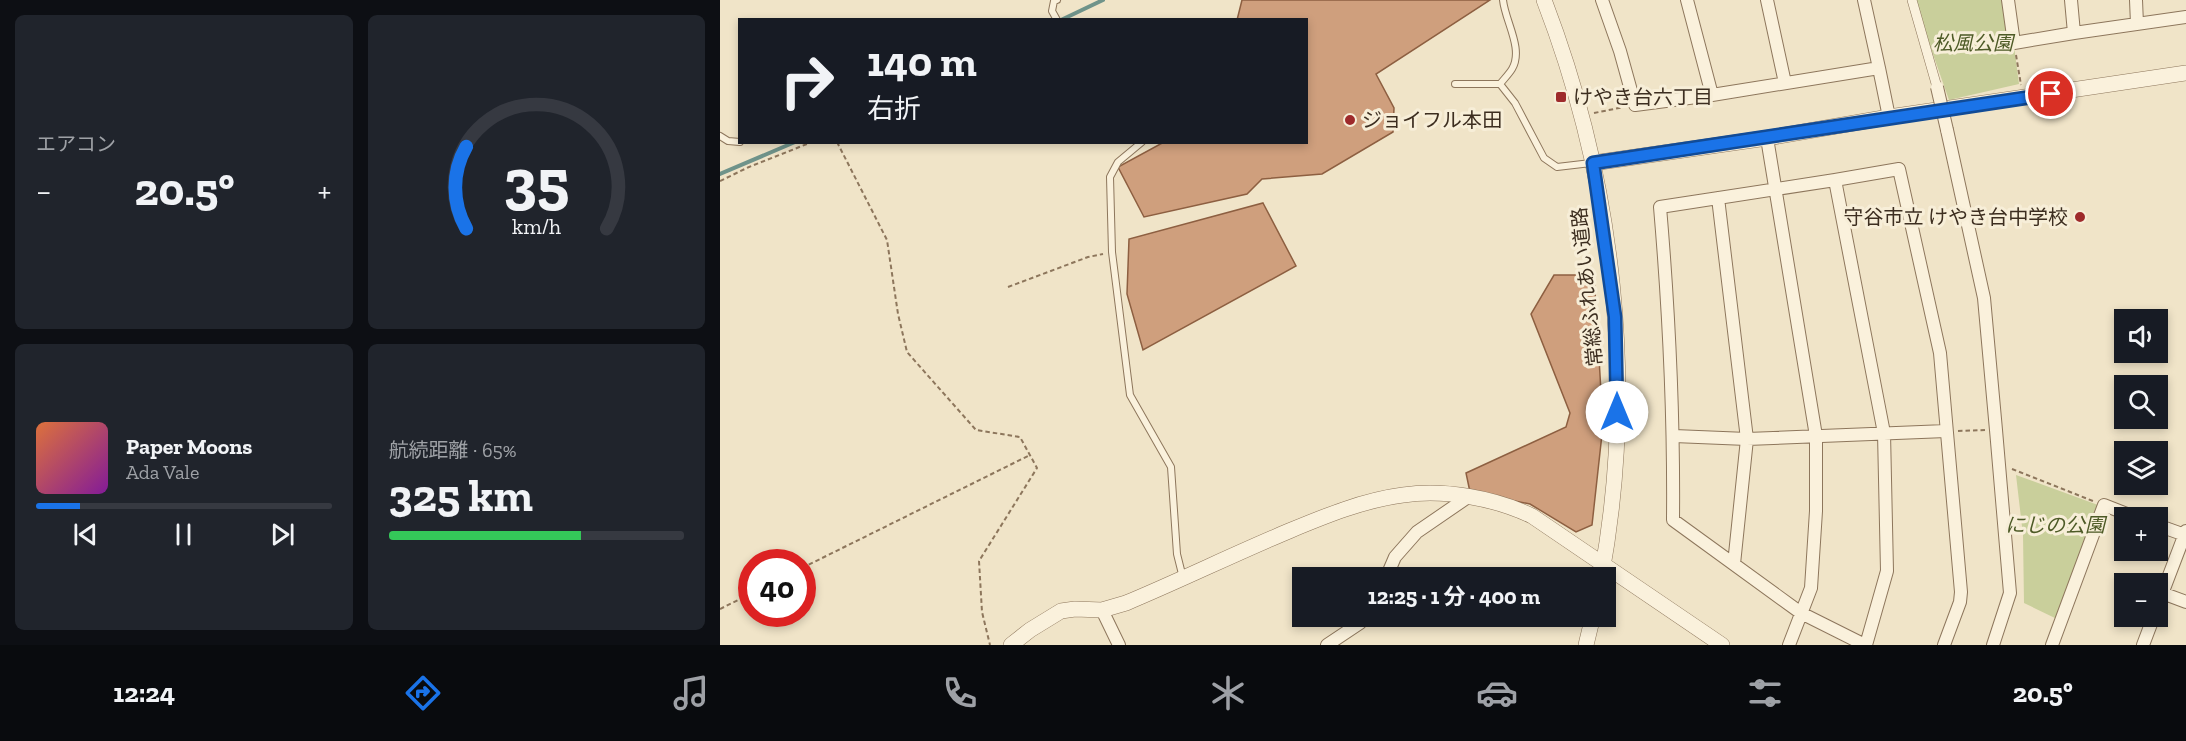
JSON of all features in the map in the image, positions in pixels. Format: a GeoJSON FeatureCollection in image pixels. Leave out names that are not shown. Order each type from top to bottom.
{"type":"FeatureCollection","features":[{"type":"Feature","properties":{"kind":"street","name":"常総ふれあい道路"},"geometry":{"type":"LineString","coordinates":[[1544,0],[1570,72],[1593,163],[1615,317],[1617,455],[1603,567]]}},
{"type":"Feature","properties":{"kind":"street"},"geometry":{"type":"LineString","coordinates":[[1602,0],[1620,51],[1635,105],[1713,95],[1879,68]]}},
{"type":"Feature","properties":{"kind":"street"},"geometry":{"type":"LineString","coordinates":[[1687,0],[1713,95]]}},
{"type":"Feature","properties":{"kind":"street"},"geometry":{"type":"LineString","coordinates":[[1767,0],[1785,83]]}},
{"type":"Feature","properties":{"kind":"street"},"geometry":{"type":"LineString","coordinates":[[1864,0],[1889,117]]}},
{"type":"Feature","properties":{"kind":"street"},"geometry":{"type":"LineString","coordinates":[[1912,0],[1937,87],[1984,298],[2010,593],[1993,645]]}},
{"type":"Feature","properties":{"kind":"street"},"geometry":{"type":"LineString","coordinates":[[2008,0],[2014,43],[2186,17]]}},
{"type":"Feature","properties":{"kind":"street"},"geometry":{"type":"LineString","coordinates":[[2071,0],[2074,33]]}},
{"type":"Feature","properties":{"kind":"street"},"geometry":{"type":"LineString","coordinates":[[2136,0],[2137,24]]}},
{"type":"Feature","properties":{"kind":"street"},"geometry":{"type":"LineString","coordinates":[[1593,163],[2186,74]]}},
{"type":"Feature","properties":{"kind":"street"},"geometry":{"type":"LineString","coordinates":[[1767,138],[1816,436],[1816,511],[1811,588],[1789,645]]}},
{"type":"Feature","properties":{"kind":"street"},"geometry":{"type":"LineString","coordinates":[[1836,180],[1884,433],[1887,571],[1866,645],[1801,613],[1673,520],[1674,436],[1669,310],[1660,207],[1899,169],[1940,353],[1961,592],[1960,602],[1944,645]]}},
{"type":"Feature","properties":{"kind":"street"},"geometry":{"type":"LineString","coordinates":[[1718,198],[1747,439],[1734,564]]}},
{"type":"Feature","properties":{"kind":"street"},"geometry":{"type":"LineString","coordinates":[[1674,436],[1747,439],[1946,431]]}},
{"type":"Feature","properties":{"kind":"street"},"geometry":{"type":"LineString","coordinates":[[1011,645],[1061,611],[1102,610],[1126,603],[1309,523],[1375,500],[1403,495],[1433,493],[1468,497],[1508,506],[1532,516],[1598,567]]}},
{"type":"Feature","properties":{"kind":"street"},"geometry":{"type":"LineString","coordinates":[[1390,567],[1395,556],[1417,532],[1468,497]]}},
{"type":"Feature","properties":{"kind":"street"},"geometry":{"type":"LineString","coordinates":[[2052,645],[2104,505],[2114,509]]}},
{"type":"Feature","properties":{"kind":"street"},"geometry":{"type":"LineString","coordinates":[[2168,528],[2185,533],[2168,577]]}},
{"type":"Feature","properties":{"kind":"street"},"geometry":{"type":"LineString","coordinates":[[1616,579],[1722,645]]}},
{"type":"Feature","properties":{"kind":"street"},"geometry":{"type":"LineString","coordinates":[[2168,595],[2186,602]]}},
{"type":"Feature","properties":{"kind":"street"},"geometry":{"type":"LineString","coordinates":[[1102,610],[1119,645]]}},
{"type":"Feature","properties":{"kind":"street"},"geometry":{"type":"LineString","coordinates":[[1327,645],[1354,627]]}},
{"type":"Feature","properties":{"kind":"street"},"geometry":{"type":"LineString","coordinates":[[1586,645],[1590,627]]}},
{"type":"Feature","properties":{"kind":"street"},"geometry":{"type":"LineString","coordinates":[[2143,645],[2150,627]]}},
{"type":"Feature","properties":{"kind":"lane"},"geometry":{"type":"LineString","coordinates":[[1056,18],[1052,10],[1054,1],[1057,0]]}},
{"type":"Feature","properties":{"kind":"lane"},"geometry":{"type":"LineString","coordinates":[[1500,84],[1513,68],[1516,55],[1515,43],[1504,13],[1503,0]]}},
{"type":"Feature","properties":{"kind":"lane"},"geometry":{"type":"LineString","coordinates":[[1455,84],[1500,84]]}},
{"type":"Feature","properties":{"kind":"lane"},"geometry":{"type":"LineString","coordinates":[[1500,84],[1515,103],[1544,158],[1557,167],[1593,163]]}},
{"type":"Feature","properties":{"kind":"lane"},"geometry":{"type":"LineString","coordinates":[[720,136],[728,141],[738,142]]}},
{"type":"Feature","properties":{"kind":"lane"},"geometry":{"type":"LineString","coordinates":[[1140,144],[1118,162],[1110,177],[1112,252],[1130,395],[1171,467],[1177,554],[1183,579]]}},
{"type":"Feature","properties":{"kind":"path"},"geometry":{"type":"LineString","coordinates":[[2014,43],[2021,87]]}},
{"type":"Feature","properties":{"kind":"path"},"geometry":{"type":"LineString","coordinates":[[1582,115],[1635,105]]}},
{"type":"Feature","properties":{"kind":"path"},"geometry":{"type":"LineString","coordinates":[[720,181],[807,144]]}},
{"type":"Feature","properties":{"kind":"path"},"geometry":{"type":"LineString","coordinates":[[838,144],[887,240],[898,314],[907,352],[976,430],[1020,437],[1037,468],[979,561],[982,612],[990,645]]}},
{"type":"Feature","properties":{"kind":"path"},"geometry":{"type":"LineString","coordinates":[[1008,287],[1088,257],[1112,252]]}},
{"type":"Feature","properties":{"kind":"path"},"geometry":{"type":"LineString","coordinates":[[1946,431],[1996,430]]}},
{"type":"Feature","properties":{"kind":"path"},"geometry":{"type":"LineString","coordinates":[[816,561],[1030,455]]}},
{"type":"Feature","properties":{"kind":"path"},"geometry":{"type":"LineString","coordinates":[[1998,463],[2104,505]]}},
{"type":"Feature","properties":{"kind":"path"},"geometry":{"type":"LineString","coordinates":[[720,609],[738,600]]}},
{"type":"Feature","properties":{"kind":"green space","name":"松風公園"},"geometry":{"type":"Polygon","coordinates":[[[1914,0],[2008,0],[2019,84],[1949,100],[1914,0]]]}},
{"type":"Feature","properties":{"kind":"green space","name":"にじの公園"},"geometry":{"type":"Polygon","coordinates":[[[2016,475],[2098,505],[2057,619],[2024,603],[2023,535],[2016,475]]]}},
{"type":"Feature","properties":{"kind":"building","name":"ジョイフル本田"},"geometry":{"type":"Polygon","coordinates":[[[1242,0],[1490,0],[1376,74],[1394,108],[1393,132],[1322,174],[1262,179],[1247,194],[1144,217],[1118,167],[1160,144],[1308,144],[1308,18],[1238,18],[1242,0]]]}},
{"type":"Feature","properties":{"kind":"building"},"geometry":{"type":"Polygon","coordinates":[[[1263,203],[1296,266],[1143,350],[1127,294],[1129,239],[1263,203]]]}},
{"type":"Feature","properties":{"kind":"building"},"geometry":{"type":"Polygon","coordinates":[[[1554,275],[1594,275],[1603,425],[1592,525],[1576,532],[1530,504],[1470,492],[1466,473],[1566,427],[1570,413],[1531,314],[1554,275]]]}},
{"type":"Feature","properties":{"kind":"waterway"},"geometry":{"type":"LineString","coordinates":[[1065,18],[1103,0]]}},
{"type":"Feature","properties":{"kind":"waterway"},"geometry":{"type":"LineString","coordinates":[[720,174],[790,144]]}},
{"type":"Feature","properties":{"kind":"place","name":"けやき台六丁目"},"geometry":{"type":"Point","coordinates":[1561,97]}},
{"type":"Feature","properties":{"kind":"place","name":"ジョイフル本田"},"geometry":{"type":"Point","coordinates":[1350,120]}},
{"type":"Feature","properties":{"kind":"place","name":"守谷市立 けやき台中学校"},"geometry":{"type":"Point","coordinates":[2080,217]}},
{"type":"Feature","properties":{"kind":"route"},"geometry":{"type":"LineString","coordinates":[[1617,412],[1615,317],[1593,163],[2051,94]]}}]}
